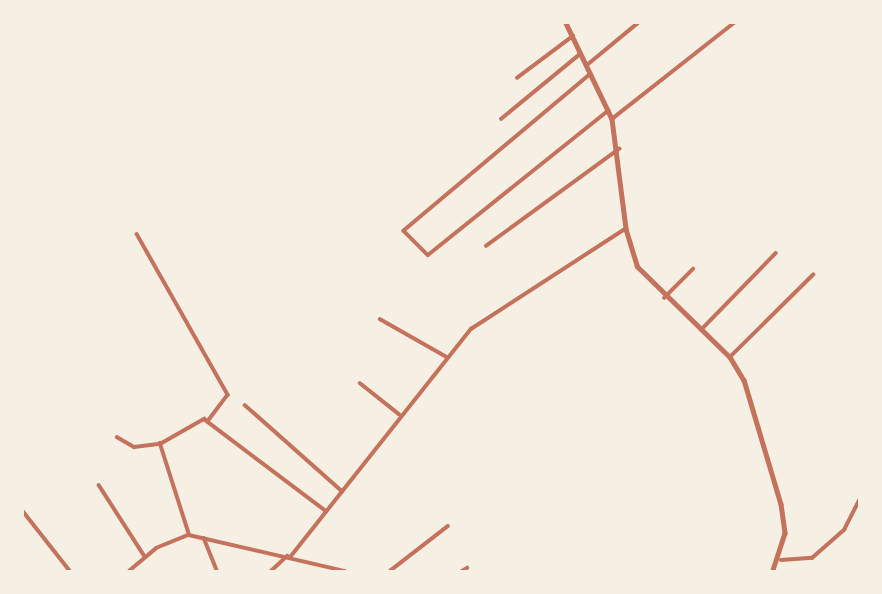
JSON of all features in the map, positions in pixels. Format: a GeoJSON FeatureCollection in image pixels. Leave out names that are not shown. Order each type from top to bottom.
{"type":"FeatureCollection","features":[{"type":"Feature","properties":{"kind":"street"},"geometry":{"type":"LineString","coordinates":[[566,23],[612,119],[619,149],[626,229],[637,266],[664,298],[730,357],[754,408],[781,504],[780,560],[773,571]]}},
{"type":"Feature","properties":{"kind":"street"},"geometry":{"type":"LineString","coordinates":[[587,65],[638,23]]}},
{"type":"Feature","properties":{"kind":"street"},"geometry":{"type":"LineString","coordinates":[[612,119],[734,23]]}},
{"type":"Feature","properties":{"kind":"street"},"geometry":{"type":"LineString","coordinates":[[517,78],[573,36]]}},
{"type":"Feature","properties":{"kind":"street"},"geometry":{"type":"LineString","coordinates":[[501,120],[582,52]]}},
{"type":"Feature","properties":{"kind":"street"},"geometry":{"type":"LineString","coordinates":[[591,74],[404,231],[428,256],[608,111]]}},
{"type":"Feature","properties":{"kind":"street"},"geometry":{"type":"LineString","coordinates":[[486,246],[619,149]]}},
{"type":"Feature","properties":{"kind":"street"},"geometry":{"type":"LineString","coordinates":[[271,571],[289,556],[399,414],[475,326],[626,229]]}},
{"type":"Feature","properties":{"kind":"street"},"geometry":{"type":"LineString","coordinates":[[117,437],[134,447],[160,444],[209,420],[228,396],[137,234]]}},
{"type":"Feature","properties":{"kind":"street"},"geometry":{"type":"LineString","coordinates":[[701,330],[776,253]]}},
{"type":"Feature","properties":{"kind":"street"},"geometry":{"type":"LineString","coordinates":[[664,298],[693,269]]}},
{"type":"Feature","properties":{"kind":"street"},"geometry":{"type":"LineString","coordinates":[[730,357],[813,275]]}},
{"type":"Feature","properties":{"kind":"street"},"geometry":{"type":"LineString","coordinates":[[380,319],[447,357]]}},
{"type":"Feature","properties":{"kind":"street"},"geometry":{"type":"LineString","coordinates":[[360,383],[399,414]]}},
{"type":"Feature","properties":{"kind":"street"},"geometry":{"type":"LineString","coordinates":[[245,405],[342,491]]}},
{"type":"Feature","properties":{"kind":"street"},"geometry":{"type":"LineString","coordinates":[[209,420],[326,511]]}},
{"type":"Feature","properties":{"kind":"street"},"geometry":{"type":"LineString","coordinates":[[160,444],[189,535]]}},
{"type":"Feature","properties":{"kind":"street"},"geometry":{"type":"LineString","coordinates":[[99,485],[144,555]]}},
{"type":"Feature","properties":{"kind":"street"},"geometry":{"type":"LineString","coordinates":[[780,560],[812,558],[844,530],[859,500]]}},
{"type":"Feature","properties":{"kind":"street"},"geometry":{"type":"LineString","coordinates":[[23,511],[70,571]]}},
{"type":"Feature","properties":{"kind":"street"},"geometry":{"type":"LineString","coordinates":[[390,571],[448,526]]}},
{"type":"Feature","properties":{"kind":"street"},"geometry":{"type":"LineString","coordinates":[[129,571],[144,555],[189,535],[345,571]]}},
{"type":"Feature","properties":{"kind":"street"},"geometry":{"type":"LineString","coordinates":[[203,537],[217,571]]}},
{"type":"Feature","properties":{"kind":"street"},"geometry":{"type":"LineString","coordinates":[[462,571],[467,568]]}}]}
